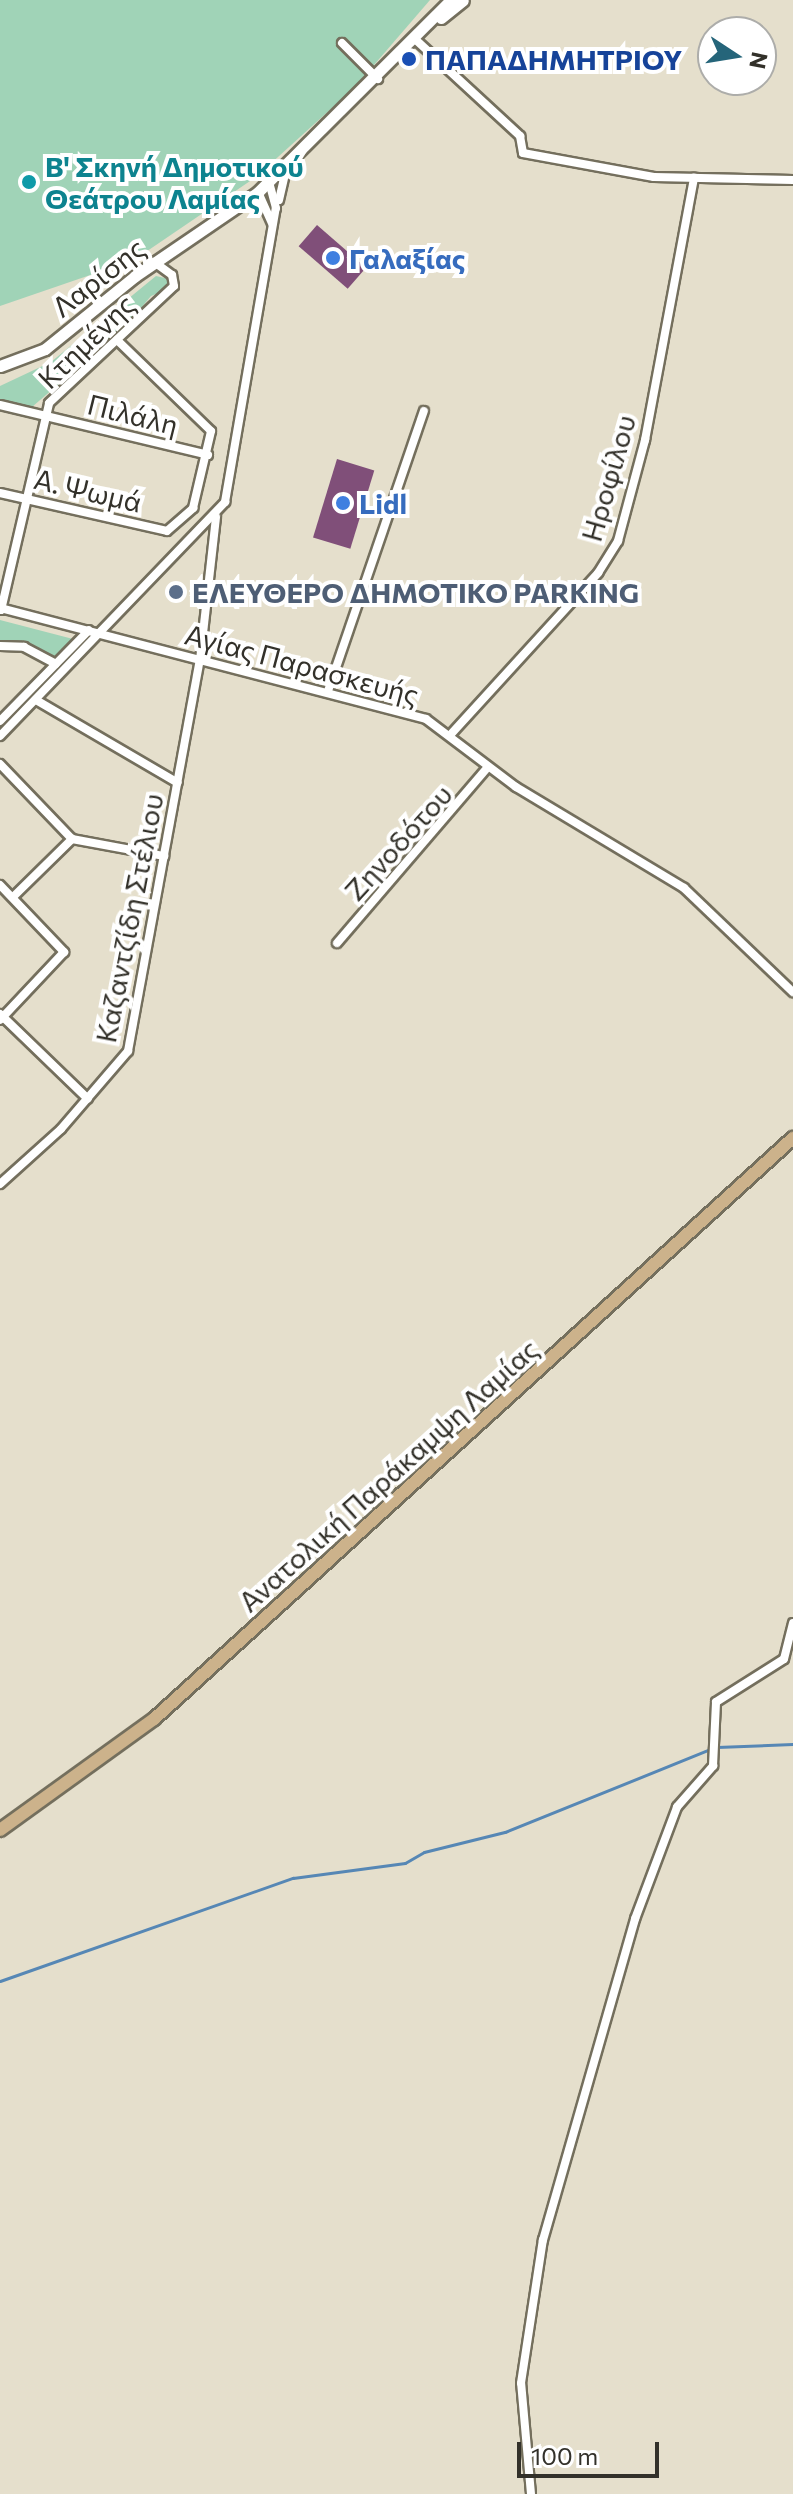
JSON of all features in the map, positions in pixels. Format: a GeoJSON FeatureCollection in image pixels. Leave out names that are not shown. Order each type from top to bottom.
{"type":"FeatureCollection","features":[{"type":"Feature","properties":{"kind":"main road","name":"Λαρίσης"},"geometry":{"type":"LineString","coordinates":[[0,366],[45,349],[154,262],[258,192],[378,79],[434,22],[451,0]]}},
{"type":"Feature","properties":{"kind":"main road","name":"Λαρίσης"},"geometry":{"type":"LineString","coordinates":[[434,22],[463,0]]}},
{"type":"Feature","properties":{"kind":"main road","name":"Ανατολική Παράκαμψη Λαμίας"},"geometry":{"type":"LineString","coordinates":[[0,1830],[154,1719],[793,1138]]}},
{"type":"Feature","properties":{"kind":"street"},"geometry":{"type":"LineString","coordinates":[[416,40],[520,136],[523,153],[694,178],[793,180]]}},
{"type":"Feature","properties":{"kind":"street"},"geometry":{"type":"LineString","coordinates":[[342,43],[378,79]]}},
{"type":"Feature","properties":{"kind":"street","name":"Καζαντζίδη Στέλιου"},"geometry":{"type":"LineString","coordinates":[[0,1184],[88,1099],[128,1051],[200,660],[216,517],[230,473],[272,225],[287,166]]}},
{"type":"Feature","properties":{"kind":"street","name":"Ηροφίλου"},"geometry":{"type":"LineString","coordinates":[[452,733],[598,573],[618,541],[648,426],[694,178]]}},
{"type":"Feature","properties":{"kind":"street"},"geometry":{"type":"LineString","coordinates":[[269,182],[276,208]]}},
{"type":"Feature","properties":{"kind":"street"},"geometry":{"type":"LineString","coordinates":[[258,192],[272,225]]}},
{"type":"Feature","properties":{"kind":"street","name":"Κτημένης"},"geometry":{"type":"LineString","coordinates":[[1,609],[47,416],[56,392],[174,286],[172,275],[154,262]]}},
{"type":"Feature","properties":{"kind":"street"},"geometry":{"type":"LineString","coordinates":[[117,340],[207,424],[212,437],[208,455]]}},
{"type":"Feature","properties":{"kind":"street","name":"Πιλάλη"},"geometry":{"type":"LineString","coordinates":[[0,405],[208,455]]}},
{"type":"Feature","properties":{"kind":"street"},"geometry":{"type":"LineString","coordinates":[[328,691],[424,411]]}},
{"type":"Feature","properties":{"kind":"street","name":"Α. Ψωμά"},"geometry":{"type":"LineString","coordinates":[[0,493],[167,531],[193,508],[208,455]]}},
{"type":"Feature","properties":{"kind":"street"},"geometry":{"type":"LineString","coordinates":[[0,736],[216,517]]}},
{"type":"Feature","properties":{"kind":"street","name":"Αγίας Παρασκευής"},"geometry":{"type":"LineString","coordinates":[[1,609],[410,713],[452,733],[488,767],[665,875],[722,920],[793,992]]}},
{"type":"Feature","properties":{"kind":"street"},"geometry":{"type":"LineString","coordinates":[[0,721],[89,630]]}},
{"type":"Feature","properties":{"kind":"street"},"geometry":{"type":"LineString","coordinates":[[0,646],[24,647],[56,664]]}},
{"type":"Feature","properties":{"kind":"street"},"geometry":{"type":"LineString","coordinates":[[36,700],[178,783]]}},
{"type":"Feature","properties":{"kind":"street"},"geometry":{"type":"LineString","coordinates":[[0,764],[72,839],[164,856]]}},
{"type":"Feature","properties":{"kind":"street","name":"Ζηνοδότου"},"geometry":{"type":"LineString","coordinates":[[337,943],[488,767]]}},
{"type":"Feature","properties":{"kind":"street"},"geometry":{"type":"LineString","coordinates":[[13,897],[72,839]]}},
{"type":"Feature","properties":{"kind":"street"},"geometry":{"type":"LineString","coordinates":[[0,885],[63,949],[1,1017],[88,1099]]}},
{"type":"Feature","properties":{"kind":"street"},"geometry":{"type":"LineString","coordinates":[[531,2494],[521,2383],[543,2240],[635,1919],[677,1807],[713,1766],[716,1702],[784,1659],[793,1623]]}},
{"type":"Feature","properties":{"kind":"green space"},"geometry":{"type":"Polygon","coordinates":[[[0,0],[430,0],[355,87],[256,177],[134,260],[0,306],[0,0]]]}},
{"type":"Feature","properties":{"kind":"green space"},"geometry":{"type":"Polygon","coordinates":[[[156,276],[169,279],[168,289],[151,296],[126,326],[32,407],[0,400],[0,386],[51,362],[156,276]]]}},
{"type":"Feature","properties":{"kind":"green space"},"geometry":{"type":"Polygon","coordinates":[[[0,620],[73,639],[54,660],[29,645],[0,641],[0,620]]]}},
{"type":"Feature","properties":{"kind":"building","name":"Γαλαξίας"},"geometry":{"type":"Polygon","coordinates":[[[317,225],[366,268],[348,289],[299,246],[317,225]]]}},
{"type":"Feature","properties":{"kind":"building","name":"Lidl"},"geometry":{"type":"Polygon","coordinates":[[[337,459],[374,470],[350,549],[313,537],[337,459]]]}},
{"type":"Feature","properties":{"kind":"waterway"},"geometry":{"type":"LineString","coordinates":[[717,1747],[793,1744]]}},
{"type":"Feature","properties":{"kind":"waterway"},"geometry":{"type":"LineString","coordinates":[[0,1981],[293,1878],[405,1863],[424,1852],[505,1832],[710,1749]]}},
{"type":"Feature","properties":{"kind":"place","name":"ΠΑΠΑΔΗΜΗΤΡΙΟΥ"},"geometry":{"type":"Point","coordinates":[409,59]}},
{"type":"Feature","properties":{"kind":"place","name":"Β' Σκηνή Δημοτικού Θεάτρου Λαμίας"},"geometry":{"type":"Point","coordinates":[29,182]}},
{"type":"Feature","properties":{"kind":"place","name":"Γαλαξίας"},"geometry":{"type":"Point","coordinates":[333,258]}},
{"type":"Feature","properties":{"kind":"place","name":"Lidl"},"geometry":{"type":"Point","coordinates":[343,503]}},
{"type":"Feature","properties":{"kind":"place","name":"ΕΛΕΥΘΕΡΟ ΔΗΜΟΤΙΚΟ PARKING"},"geometry":{"type":"Point","coordinates":[176,592]}}]}
